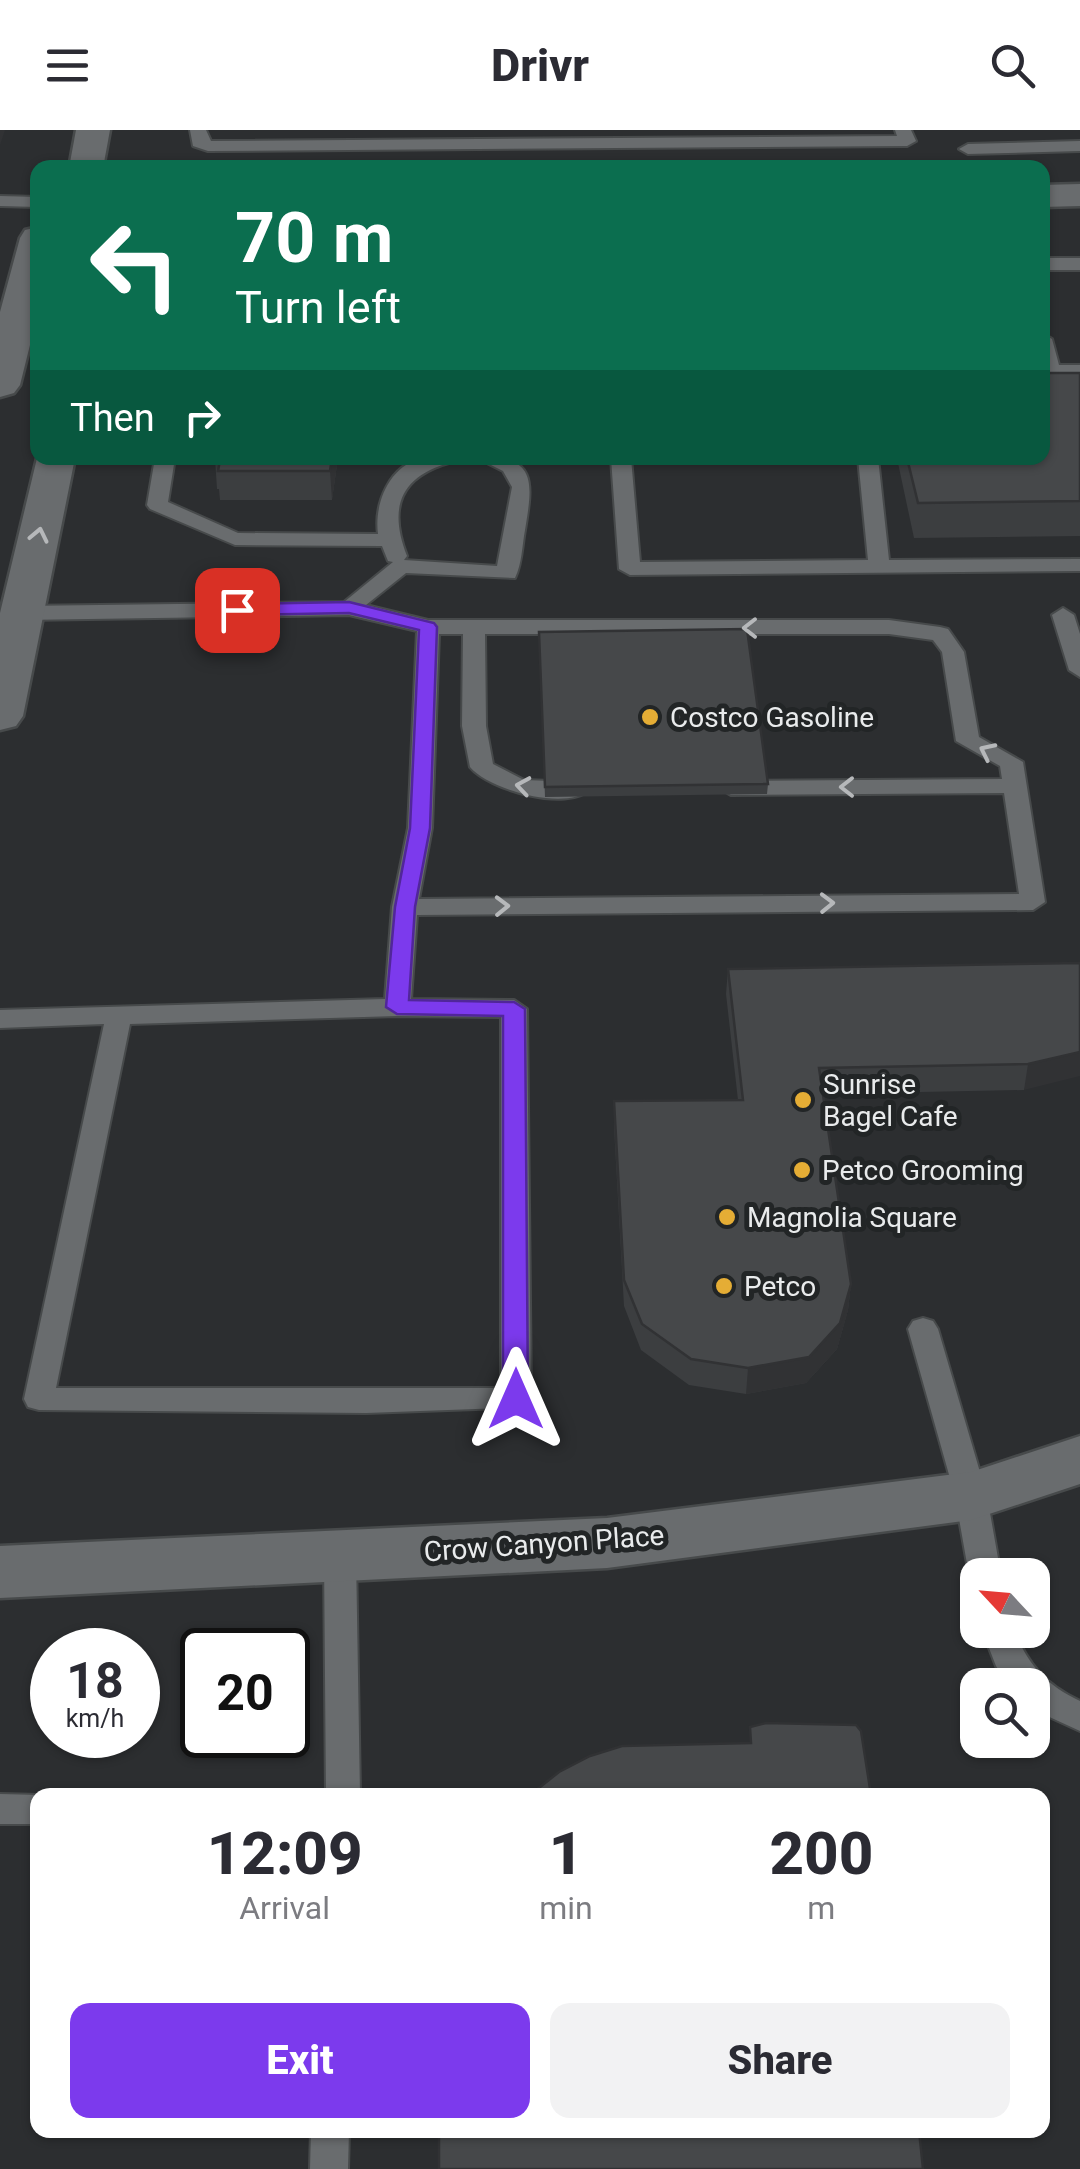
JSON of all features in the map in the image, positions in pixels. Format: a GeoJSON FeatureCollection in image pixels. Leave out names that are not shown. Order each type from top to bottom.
{"type":"FeatureCollection","features":[{"type":"Feature","properties":{"kind":"street"},"geometry":{"type":"LineString","coordinates":[[88,160],[94,130]]}},
{"type":"Feature","properties":{"kind":"street"},"geometry":{"type":"LineString","coordinates":[[1050,196],[1080,195]]}},
{"type":"Feature","properties":{"kind":"street"},"geometry":{"type":"LineString","coordinates":[[0,385],[30,269]]}},
{"type":"Feature","properties":{"kind":"street"},"geometry":{"type":"LineString","coordinates":[[0,716],[11,613],[54,465]]}},
{"type":"Feature","properties":{"kind":"street","name":"Crow Canyon Place"},"geometry":{"type":"LineString","coordinates":[[0,1572],[608,1543],[972,1496],[1080,1460]]}},
{"type":"Feature","properties":{"kind":"lane"},"geometry":{"type":"LineString","coordinates":[[198,130],[200,142],[208,146],[375,137],[839,136],[908,141],[903,130]]}},
{"type":"Feature","properties":{"kind":"lane"},"geometry":{"type":"LineString","coordinates":[[961,130],[972,160]]}},
{"type":"Feature","properties":{"kind":"lane"},"geometry":{"type":"LineString","coordinates":[[968,149],[1080,146]]}},
{"type":"Feature","properties":{"kind":"lane"},"geometry":{"type":"LineString","coordinates":[[0,201],[30,202]]}},
{"type":"Feature","properties":{"kind":"lane"},"geometry":{"type":"LineString","coordinates":[[1050,264],[1080,264]]}},
{"type":"Feature","properties":{"kind":"lane"},"geometry":{"type":"LineString","coordinates":[[1050,372],[1080,371]]}},
{"type":"Feature","properties":{"kind":"lane"},"geometry":{"type":"LineString","coordinates":[[165,465],[157,505],[235,540],[388,540]]}},
{"type":"Feature","properties":{"kind":"lane"},"geometry":{"type":"LineString","coordinates":[[400,566],[388,540],[394,488],[417,465]]}},
{"type":"Feature","properties":{"kind":"lane"},"geometry":{"type":"LineString","coordinates":[[349,608],[400,566],[507,573],[522,487],[518,474],[508,465]]}},
{"type":"Feature","properties":{"kind":"lane"},"geometry":{"type":"LineString","coordinates":[[621,465],[630,569],[1080,565]]}},
{"type":"Feature","properties":{"kind":"lane"},"geometry":{"type":"LineString","coordinates":[[869,465],[879,568]]}},
{"type":"Feature","properties":{"kind":"lane"},"geometry":{"type":"LineString","coordinates":[[11,613],[349,608],[428,627],[890,627],[940,634],[953,652],[968,741],[1011,762],[1034,902],[405,907]]}},
{"type":"Feature","properties":{"kind":"lane"},"geometry":{"type":"LineString","coordinates":[[1062,615],[1080,670]]}},
{"type":"Feature","properties":{"kind":"lane"},"geometry":{"type":"LineString","coordinates":[[397,1007],[405,907],[420,828],[428,627]]}},
{"type":"Feature","properties":{"kind":"lane"},"geometry":{"type":"LineString","coordinates":[[474,628],[474,726],[482,767],[503,783],[521,789],[600,788]]}},
{"type":"Feature","properties":{"kind":"lane"},"geometry":{"type":"LineString","coordinates":[[699,788],[1015,786]]}},
{"type":"Feature","properties":{"kind":"lane"},"geometry":{"type":"LineString","coordinates":[[0,1019],[397,1007],[514,1009],[516,1399],[39,1399],[118,1018]]}},
{"type":"Feature","properties":{"kind":"lane"},"geometry":{"type":"LineString","coordinates":[[923,1329],[972,1496],[982,1558]]}},
{"type":"Feature","properties":{"kind":"lane"},"geometry":{"type":"LineString","coordinates":[[340,1556],[343,1788]]}},
{"type":"Feature","properties":{"kind":"lane"},"geometry":{"type":"LineString","coordinates":[[1050,1702],[1080,1717]]}},
{"type":"Feature","properties":{"kind":"lane"},"geometry":{"type":"LineString","coordinates":[[0,1809],[30,1809]]}},
{"type":"Feature","properties":{"kind":"lane"},"geometry":{"type":"LineString","coordinates":[[329,2169],[330,2138]]}},
{"type":"Feature","properties":{"kind":"building"},"geometry":{"type":"Polygon","coordinates":[[[1050,373],[1080,373],[1080,501],[918,503],[909,465],[1050,465],[1050,373]]]}},
{"type":"Feature","properties":{"kind":"building"},"geometry":{"type":"Polygon","coordinates":[[[219,465],[331,465],[330,471],[218,471],[219,465]]]}},
{"type":"Feature","properties":{"kind":"building","name":"Costco Gasoline"},"geometry":{"type":"Polygon","coordinates":[[[747,629],[768,784],[545,787],[539,632],[747,629]]]}},
{"type":"Feature","properties":{"kind":"building","name":"Magnolia Square"},"geometry":{"type":"Polygon","coordinates":[[[1080,963],[1080,1052],[1028,1064],[819,1068],[851,1284],[840,1323],[809,1357],[748,1368],[691,1359],[642,1324],[624,1280],[614,1101],[743,1100],[728,969],[1080,963]]]}},
{"type":"Feature","properties":{"kind":"building"},"geometry":{"type":"Polygon","coordinates":[[[766,1723],[856,1725],[861,1731],[870,1788],[539,1788],[590,1756],[622,1746],[751,1743],[750,1727],[766,1723]]]}},
{"type":"Feature","properties":{"kind":"building"},"geometry":{"type":"Polygon","coordinates":[[[439,2138],[920,2138],[923,2169],[439,2169],[439,2138]]]}},
{"type":"Feature","properties":{"kind":"place","name":"Costco Gasoline"},"geometry":{"type":"Point","coordinates":[650,717]}},
{"type":"Feature","properties":{"kind":"place","name":"Sunrise Bagel Cafe"},"geometry":{"type":"Point","coordinates":[803,1100]}},
{"type":"Feature","properties":{"kind":"place","name":"Petco Grooming"},"geometry":{"type":"Point","coordinates":[802,1170]}},
{"type":"Feature","properties":{"kind":"place","name":"Magnolia Square"},"geometry":{"type":"Point","coordinates":[727,1217]}},
{"type":"Feature","properties":{"kind":"place","name":"Petco"},"geometry":{"type":"Point","coordinates":[724,1286]}},
{"type":"Feature","properties":{"kind":"route"},"geometry":{"type":"LineString","coordinates":[[237,610],[349,608],[428,627],[420,828],[405,907],[397,1007],[514,1009],[516,1399]]}}]}
